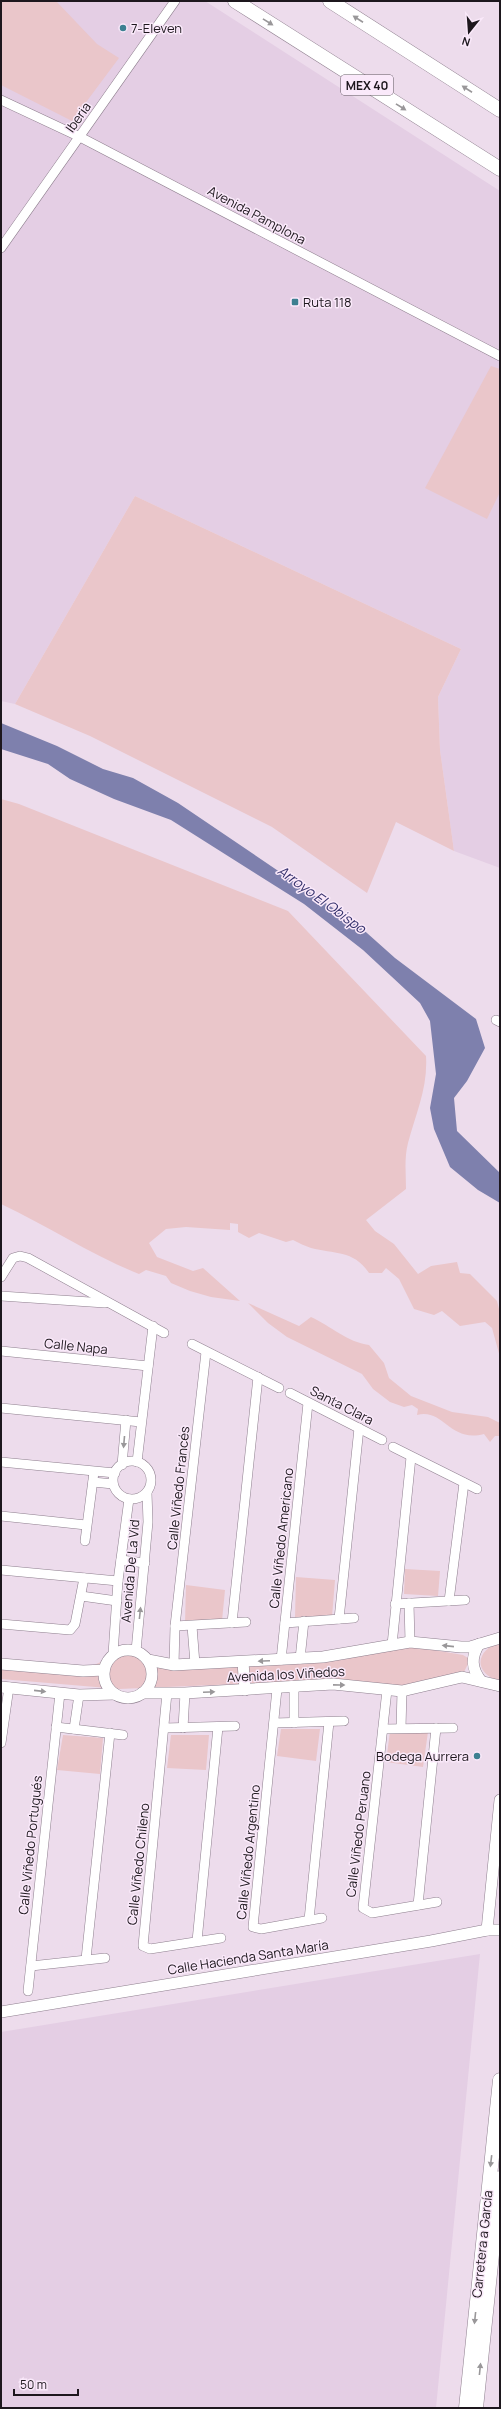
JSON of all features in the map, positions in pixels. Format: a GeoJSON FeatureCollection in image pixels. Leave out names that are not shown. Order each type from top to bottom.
{"type":"FeatureCollection","features":[{"type":"Feature","properties":{"kind":"main road","name":"MEX 40"},"geometry":{"type":"LineString","coordinates":[[235,1],[500,169]]}},
{"type":"Feature","properties":{"kind":"main road"},"geometry":{"type":"LineString","coordinates":[[330,1],[500,110]]}},
{"type":"Feature","properties":{"kind":"main road","name":"Carretera a García"},"geometry":{"type":"LineString","coordinates":[[466,2408],[500,2080]]}},
{"type":"Feature","properties":{"kind":"main road","name":"Carretera a García"},"geometry":{"type":"LineString","coordinates":[[476,2408],[500,2178]]}},
{"type":"Feature","properties":{"kind":"street","name":"Iberia"},"geometry":{"type":"LineString","coordinates":[[1,248],[175,1]]}},
{"type":"Feature","properties":{"kind":"street","name":"Avenida Pamplona"},"geometry":{"type":"LineString","coordinates":[[1,100],[80,137],[500,356]]}},
{"type":"Feature","properties":{"kind":"street"},"geometry":{"type":"LineString","coordinates":[[1,1277],[11,1259],[20,1256],[28,1258],[164,1332]]}},
{"type":"Feature","properties":{"kind":"street"},"geometry":{"type":"LineString","coordinates":[[1,1296],[109,1303]]}},
{"type":"Feature","properties":{"kind":"street"},"geometry":{"type":"LineString","coordinates":[[137,1462],[153,1326]]}},
{"type":"Feature","properties":{"kind":"street"},"geometry":{"type":"LineString","coordinates":[[192,1344],[279,1388]]}},
{"type":"Feature","properties":{"kind":"street","name":"Calle Napa"},"geometry":{"type":"LineString","coordinates":[[1,1351],[148,1366]]}},
{"type":"Feature","properties":{"kind":"street","name":"Calle Viñedo Francés"},"geometry":{"type":"LineString","coordinates":[[174,1665],[175,1626],[206,1352]]}},
{"type":"Feature","properties":{"kind":"street"},"geometry":{"type":"LineString","coordinates":[[228,1623],[258,1377]]}},
{"type":"Feature","properties":{"kind":"street","name":"Santa Clara"},"geometry":{"type":"LineString","coordinates":[[290,1394],[382,1440]]}},
{"type":"Feature","properties":{"kind":"street","name":"Calle Viñedo Americano"},"geometry":{"type":"LineString","coordinates":[[308,1403],[285,1623],[354,1618]]}},
{"type":"Feature","properties":{"kind":"street"},"geometry":{"type":"LineString","coordinates":[[1,1408],[141,1422]]}},
{"type":"Feature","properties":{"kind":"street"},"geometry":{"type":"LineString","coordinates":[[122,1464],[137,1462],[146,1468],[151,1477],[147,1493],[139,1498],[128,1499],[119,1494],[114,1484],[115,1473],[122,1464],[126,1420]]}},
{"type":"Feature","properties":{"kind":"street"},"geometry":{"type":"LineString","coordinates":[[339,1619],[359,1428]]}},
{"type":"Feature","properties":{"kind":"street"},"geometry":{"type":"LineString","coordinates":[[393,1448],[477,1489]]}},
{"type":"Feature","properties":{"kind":"street"},"geometry":{"type":"LineString","coordinates":[[392,1645],[411,1457]]}},
{"type":"Feature","properties":{"kind":"street"},"geometry":{"type":"LineString","coordinates":[[1,1462],[115,1473]]}},
{"type":"Feature","properties":{"kind":"street"},"geometry":{"type":"LineString","coordinates":[[85,1541],[94,1472]]}},
{"type":"Feature","properties":{"kind":"street"},"geometry":{"type":"LineString","coordinates":[[92,1482],[114,1484]]}},
{"type":"Feature","properties":{"kind":"street"},"geometry":{"type":"LineString","coordinates":[[449,1601],[464,1483]]}},
{"type":"Feature","properties":{"kind":"street","name":"Avenida De La Vid"},"geometry":{"type":"LineString","coordinates":[[136,1651],[148,1522],[147,1493]]}},
{"type":"Feature","properties":{"kind":"street","name":"Avenida De La Vid"},"geometry":{"type":"LineString","coordinates":[[113,1654],[118,1581],[128,1499]]}},
{"type":"Feature","properties":{"kind":"street"},"geometry":{"type":"LineString","coordinates":[[1,1516],[86,1525]]}},
{"type":"Feature","properties":{"kind":"street"},"geometry":{"type":"LineString","coordinates":[[121,1560],[145,1563]]}},
{"type":"Feature","properties":{"kind":"street"},"geometry":{"type":"LineString","coordinates":[[1,1570],[118,1581]]}},
{"type":"Feature","properties":{"kind":"street"},"geometry":{"type":"LineString","coordinates":[[1,1624],[70,1630],[75,1624],[84,1578]]}},
{"type":"Feature","properties":{"kind":"street"},"geometry":{"type":"LineString","coordinates":[[81,1596],[117,1601]]}},
{"type":"Feature","properties":{"kind":"street"},"geometry":{"type":"LineString","coordinates":[[395,1604],[465,1600]]}},
{"type":"Feature","properties":{"kind":"street"},"geometry":{"type":"LineString","coordinates":[[409,1603],[410,1642]]}},
{"type":"Feature","properties":{"kind":"street"},"geometry":{"type":"LineString","coordinates":[[300,1659],[304,1621]]}},
{"type":"Feature","properties":{"kind":"street"},"geometry":{"type":"LineString","coordinates":[[175,1626],[246,1622]]}},
{"type":"Feature","properties":{"kind":"street"},"geometry":{"type":"LineString","coordinates":[[281,1660],[285,1623]]}},
{"type":"Feature","properties":{"kind":"street"},"geometry":{"type":"LineString","coordinates":[[192,1626],[195,1664]]}},
{"type":"Feature","properties":{"kind":"street","name":"Avenida los Viñedos"},"geometry":{"type":"LineString","coordinates":[[148,1660],[174,1665],[300,1659],[336,1655],[410,1642],[461,1647],[480,1644],[500,1638]]}},
{"type":"Feature","properties":{"kind":"street"},"geometry":{"type":"LineString","coordinates":[[480,1644],[474,1654],[472,1663],[481,1681]]}},
{"type":"Feature","properties":{"kind":"street"},"geometry":{"type":"LineString","coordinates":[[1,1743],[5,1687],[79,1695],[115,1694],[129,1698],[142,1693],[151,1680],[151,1670],[148,1660],[136,1651],[124,1650],[113,1654],[107,1661],[104,1670],[105,1681],[115,1694]]}},
{"type":"Feature","properties":{"kind":"street"},"geometry":{"type":"LineString","coordinates":[[243,1662],[245,1690]]}},
{"type":"Feature","properties":{"kind":"street"},"geometry":{"type":"LineString","coordinates":[[1,1664],[83,1672],[104,1670]]}},
{"type":"Feature","properties":{"kind":"street","name":"Avenida los Viñedos"},"geometry":{"type":"LineString","coordinates":[[142,1693],[167,1694],[346,1685],[402,1691],[462,1677],[500,1686]]}},
{"type":"Feature","properties":{"kind":"street"},"geometry":{"type":"LineString","coordinates":[[294,1688],[294,1723]]}},
{"type":"Feature","properties":{"kind":"street","name":"Calle Viñedo Argentino"},"geometry":{"type":"LineString","coordinates":[[277,1689],[253,1927],[257,1930],[322,1918]]}},
{"type":"Feature","properties":{"kind":"street","name":"Calle Viñedo Peruano"},"geometry":{"type":"LineString","coordinates":[[387,1690],[363,1908],[372,1913],[437,1902]]}},
{"type":"Feature","properties":{"kind":"street"},"geometry":{"type":"LineString","coordinates":[[401,1728],[402,1691]]}},
{"type":"Feature","properties":{"kind":"street","name":"Calle Viñedo Portugués"},"geometry":{"type":"LineString","coordinates":[[28,1991],[60,1693]]}},
{"type":"Feature","properties":{"kind":"street"},"geometry":{"type":"LineString","coordinates":[[183,1728],[185,1693]]}},
{"type":"Feature","properties":{"kind":"street","name":"Calle Viñedo Chileno"},"geometry":{"type":"LineString","coordinates":[[167,1694],[165,1728],[143,1946],[150,1949],[221,1938]]}},
{"type":"Feature","properties":{"kind":"street"},"geometry":{"type":"LineString","coordinates":[[74,1729],[79,1695]]}},
{"type":"Feature","properties":{"kind":"street"},"geometry":{"type":"LineString","coordinates":[[274,1723],[344,1721]]}},
{"type":"Feature","properties":{"kind":"street"},"geometry":{"type":"LineString","coordinates":[[309,1920],[329,1722]]}},
{"type":"Feature","properties":{"kind":"street"},"geometry":{"type":"LineString","coordinates":[[165,1728],[235,1726]]}},
{"type":"Feature","properties":{"kind":"street"},"geometry":{"type":"LineString","coordinates":[[56,1727],[123,1735]]}},
{"type":"Feature","properties":{"kind":"street"},"geometry":{"type":"LineString","coordinates":[[197,1941],[218,1727]]}},
{"type":"Feature","properties":{"kind":"street"},"geometry":{"type":"LineString","coordinates":[[418,1905],[436,1728]]}},
{"type":"Feature","properties":{"kind":"street"},"geometry":{"type":"LineString","coordinates":[[383,1729],[453,1728]]}},
{"type":"Feature","properties":{"kind":"street"},"geometry":{"type":"LineString","coordinates":[[86,1959],[110,1734]]}},
{"type":"Feature","properties":{"kind":"street"},"geometry":{"type":"LineString","coordinates":[[487,1930],[500,1800]]}},
{"type":"Feature","properties":{"kind":"street","name":"Calle Hacienda Santa María"},"geometry":{"type":"LineString","coordinates":[[1,2012],[431,1941],[487,1930],[500,1930]]}},
{"type":"Feature","properties":{"kind":"street"},"geometry":{"type":"LineString","coordinates":[[31,1966],[105,1958]]}},
{"type":"Feature","properties":{"kind":"shaded area"},"geometry":{"type":"Polygon","coordinates":[[[1,1],[205,1],[500,191],[500,868],[454,851],[440,750],[438,697],[461,649],[135,496],[15,704],[1,701],[1,1]]]}},
{"type":"Feature","properties":{"kind":"shaded area"},"geometry":{"type":"Polygon","coordinates":[[[1,1],[56,1],[97,44],[119,58],[72,121],[1,85],[1,1]]]}},
{"type":"Feature","properties":{"kind":"shaded area"},"geometry":{"type":"Polygon","coordinates":[[[491,366],[500,369],[500,492],[487,519],[425,488],[491,366]]]}},
{"type":"Feature","properties":{"kind":"shaded area"},"geometry":{"type":"Polygon","coordinates":[[[135,496],[461,649],[438,697],[440,750],[454,851],[396,822],[367,893],[272,827],[90,736],[15,704],[135,496]]]}},
{"type":"Feature","properties":{"kind":"shaded area"},"geometry":{"type":"Polygon","coordinates":[[[1,799],[19,804],[288,911],[426,1056],[425,1079],[421,1100],[407,1149],[406,1189],[366,1220],[375,1231],[394,1244],[418,1274],[431,1266],[457,1262],[460,1273],[470,1274],[497,1301],[500,1313],[500,1357],[492,1328],[485,1322],[460,1326],[442,1311],[434,1315],[414,1309],[399,1279],[386,1268],[382,1273],[369,1273],[357,1260],[343,1254],[311,1248],[293,1240],[286,1242],[259,1233],[249,1238],[238,1232],[238,1224],[230,1223],[230,1230],[186,1227],[166,1229],[149,1243],[157,1257],[193,1271],[203,1268],[240,1301],[211,1297],[190,1291],[171,1283],[166,1276],[146,1270],[139,1274],[87,1249],[1,1204],[1,799]]]}},
{"type":"Feature","properties":{"kind":"shaded area"},"geometry":{"type":"Polygon","coordinates":[[[248,1303],[299,1326],[311,1317],[353,1341],[369,1345],[384,1363],[389,1378],[411,1396],[452,1412],[488,1417],[500,1423],[500,1436],[495,1436],[490,1442],[484,1434],[463,1434],[434,1416],[426,1414],[417,1415],[418,1409],[412,1405],[404,1407],[390,1402],[373,1389],[362,1374],[287,1337],[268,1323],[248,1303]]]}},
{"type":"Feature","properties":{"kind":"shaded area"},"geometry":{"type":"Polygon","coordinates":[[[405,1569],[440,1571],[438,1596],[404,1594],[405,1569]]]}},
{"type":"Feature","properties":{"kind":"shaded area"},"geometry":{"type":"Polygon","coordinates":[[[296,1577],[335,1580],[332,1617],[295,1618],[296,1577]]]}},
{"type":"Feature","properties":{"kind":"shaded area"},"geometry":{"type":"Polygon","coordinates":[[[186,1585],[225,1590],[222,1621],[185,1624],[186,1585]]]}},
{"type":"Feature","properties":{"kind":"shaded area"},"geometry":{"type":"Polygon","coordinates":[[[500,1641],[500,1682],[491,1678],[485,1673],[480,1662],[486,1651],[500,1641]]]}},
{"type":"Feature","properties":{"kind":"shaded area"},"geometry":{"type":"Polygon","coordinates":[[[416,1647],[463,1655],[468,1658],[468,1664],[464,1672],[395,1688],[332,1680],[119,1689],[1,1679],[1,1666],[74,1674],[114,1656],[140,1656],[165,1669],[341,1660],[384,1650],[416,1647]]]}},
{"type":"Feature","properties":{"kind":"shaded area"},"geometry":{"type":"Polygon","coordinates":[[[281,1729],[320,1729],[316,1761],[277,1756],[281,1729]]]}},
{"type":"Feature","properties":{"kind":"shaded area"},"geometry":{"type":"Polygon","coordinates":[[[390,1731],[428,1732],[423,1767],[386,1762],[390,1731]]]}},
{"type":"Feature","properties":{"kind":"shaded area"},"geometry":{"type":"Polygon","coordinates":[[[63,1735],[103,1738],[100,1774],[57,1770],[63,1735]]]}},
{"type":"Feature","properties":{"kind":"shaded area"},"geometry":{"type":"Polygon","coordinates":[[[171,1735],[209,1735],[206,1770],[167,1768],[171,1735]]]}},
{"type":"Feature","properties":{"kind":"shaded area"},"geometry":{"type":"Polygon","coordinates":[[[480,1954],[436,2408],[1,2408],[1,2032],[480,1954]]]}},
{"type":"Feature","properties":{"kind":"water"},"geometry":{"type":"Polygon","coordinates":[[[1,723],[57,746],[103,769],[133,778],[178,803],[358,925],[395,958],[476,1019],[485,1048],[467,1081],[454,1098],[457,1131],[500,1173],[500,1203],[478,1190],[450,1167],[434,1129],[430,1108],[436,1074],[430,1021],[420,1003],[363,950],[304,904],[171,820],[114,799],[70,779],[48,764],[1,749],[1,723]]]}},
{"type":"Feature","properties":{"kind":"place","name":"7-Eleven"},"geometry":{"type":"Point","coordinates":[123,28]}},
{"type":"Feature","properties":{"kind":"place","name":"Ruta 118"},"geometry":{"type":"Point","coordinates":[295,302]}},
{"type":"Feature","properties":{"kind":"place","name":"Bodega Aurrera"},"geometry":{"type":"Point","coordinates":[477,1756]}},
{"type":"Feature","properties":{"kind":"water label","name":"Arroyo El Obispo"},"geometry":{"type":"Point","coordinates":[322,899]}}]}
